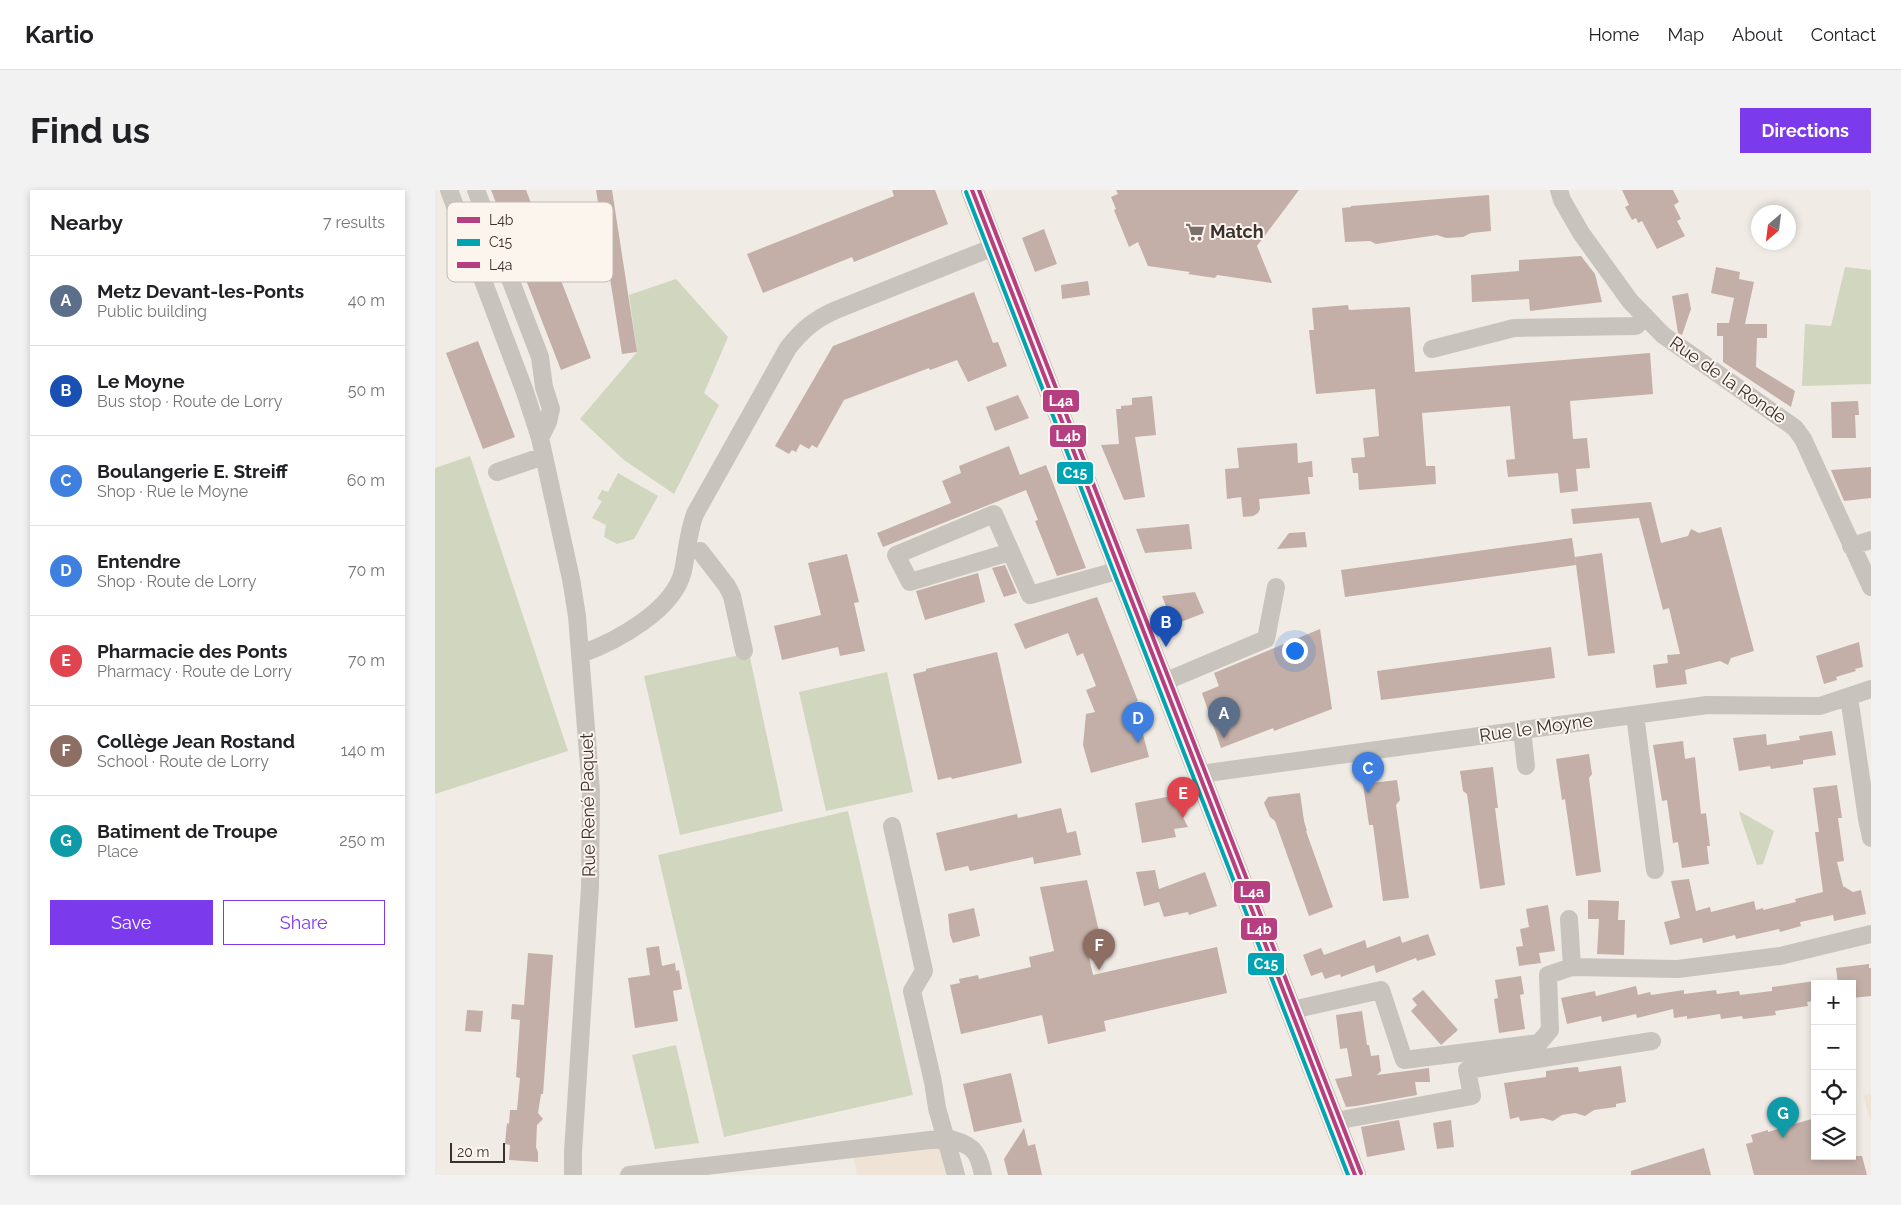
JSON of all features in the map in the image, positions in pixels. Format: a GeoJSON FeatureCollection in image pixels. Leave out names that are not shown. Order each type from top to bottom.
{"type":"FeatureCollection","features":[{"type":"Feature","properties":{"kind":"main road"},"geometry":{"type":"LineString","coordinates":[[972,190],[1355,1175]]}},
{"type":"Feature","properties":{"kind":"street","name":"Rue René Paquet"},"geometry":{"type":"LineString","coordinates":[[449,190],[454,202]]}},
{"type":"Feature","properties":{"kind":"street"},"geometry":{"type":"LineString","coordinates":[[477,190],[482,202]]}},
{"type":"Feature","properties":{"kind":"street","name":"Rue de la Ronde"},"geometry":{"type":"LineString","coordinates":[[1559,190],[1562,200],[1581,233],[1629,301],[1663,335],[1795,428],[1803,439],[1871,587]]}},
{"type":"Feature","properties":{"kind":"street"},"geometry":{"type":"LineString","coordinates":[[581,654],[625,633],[656,611],[673,594],[683,572],[689,531],[695,514],[787,348],[802,330],[819,318],[836,310],[994,246]]}},
{"type":"Feature","properties":{"kind":"street","name":"Rue René Paquet"},"geometry":{"type":"LineString","coordinates":[[484,282],[525,392],[539,438],[571,578],[581,654],[591,790],[590,887],[573,1143],[573,1175]]}},
{"type":"Feature","properties":{"kind":"street"},"geometry":{"type":"LineString","coordinates":[[512,282],[540,357],[544,387],[551,409],[548,422],[539,438]]}},
{"type":"Feature","properties":{"kind":"street"},"geometry":{"type":"LineString","coordinates":[[1432,348],[1514,328],[1636,326],[1645,316]]}},
{"type":"Feature","properties":{"kind":"street"},"geometry":{"type":"LineString","coordinates":[[497,472],[543,456]]}},
{"type":"Feature","properties":{"kind":"street"},"geometry":{"type":"LineString","coordinates":[[1010,552],[910,582],[896,555],[994,514],[1030,595],[1120,570]]}},
{"type":"Feature","properties":{"kind":"street"},"geometry":{"type":"LineString","coordinates":[[1851,546],[1871,540]]}},
{"type":"Feature","properties":{"kind":"street"},"geometry":{"type":"LineString","coordinates":[[700,551],[727,586],[732,596],[744,651]]}},
{"type":"Feature","properties":{"kind":"street"},"geometry":{"type":"LineString","coordinates":[[1164,682],[1266,639],[1276,587]]}},
{"type":"Feature","properties":{"kind":"street","name":"Rue le Moyne"},"geometry":{"type":"LineString","coordinates":[[1200,774],[1707,705],[1821,706],[1871,689]]}},
{"type":"Feature","properties":{"kind":"street"},"geometry":{"type":"LineString","coordinates":[[1849,696],[1871,838]]}},
{"type":"Feature","properties":{"kind":"street"},"geometry":{"type":"LineString","coordinates":[[1635,715],[1655,870]]}},
{"type":"Feature","properties":{"kind":"street"},"geometry":{"type":"LineString","coordinates":[[1522,730],[1526,766]]}},
{"type":"Feature","properties":{"kind":"street"},"geometry":{"type":"LineString","coordinates":[[892,826],[924,970],[912,991],[933,1082],[937,1108],[956,1175]]}},
{"type":"Feature","properties":{"kind":"street"},"geometry":{"type":"LineString","coordinates":[[1569,919],[1573,967]]}},
{"type":"Feature","properties":{"kind":"street"},"geometry":{"type":"LineString","coordinates":[[1292,1010],[1381,990],[1404,1060],[1539,1042],[1550,1030],[1548,976],[1573,967],[1678,968],[1780,956],[1871,934]]}},
{"type":"Feature","properties":{"kind":"street"},"geometry":{"type":"LineString","coordinates":[[1335,1121],[1472,1096],[1467,1070],[1652,1041]]}},
{"type":"Feature","properties":{"kind":"street"},"geometry":{"type":"LineString","coordinates":[[629,1175],[947,1138],[966,1144],[980,1158],[983,1175]]}},
{"type":"Feature","properties":{"kind":"green space"},"geometry":{"type":"Polygon","coordinates":[[[1845,267],[1871,270],[1871,384],[1802,386],[1805,324],[1831,326],[1845,267]]]}},
{"type":"Feature","properties":{"kind":"green space"},"geometry":{"type":"Polygon","coordinates":[[[676,279],[728,337],[704,393],[719,405],[674,494],[624,460],[580,419],[637,352],[629,295],[676,279]]]}},
{"type":"Feature","properties":{"kind":"green space"},"geometry":{"type":"Polygon","coordinates":[[[470,456],[568,751],[435,794],[435,468],[470,456]]]}},
{"type":"Feature","properties":{"kind":"green space"},"geometry":{"type":"Polygon","coordinates":[[[618,473],[658,496],[634,539],[617,544],[604,537],[606,525],[592,518],[602,501],[597,499],[602,490],[608,492],[618,473]]]}},
{"type":"Feature","properties":{"kind":"green space"},"geometry":{"type":"Polygon","coordinates":[[[749,653],[783,811],[680,835],[644,676],[749,653]]]}},
{"type":"Feature","properties":{"kind":"green space"},"geometry":{"type":"Polygon","coordinates":[[[887,672],[913,792],[826,811],[799,692],[887,672]]]}},
{"type":"Feature","properties":{"kind":"green space"},"geometry":{"type":"Polygon","coordinates":[[[848,811],[913,1095],[724,1137],[658,855],[848,811]]]}},
{"type":"Feature","properties":{"kind":"green space"},"geometry":{"type":"Polygon","coordinates":[[[1739,811],[1774,831],[1763,864],[1757,865],[1739,811]]]}},
{"type":"Feature","properties":{"kind":"green space"},"geometry":{"type":"Polygon","coordinates":[[[676,1045],[699,1143],[655,1149],[632,1055],[676,1045]]]}},
{"type":"Feature","properties":{"kind":"shaded area"},"geometry":{"type":"Polygon","coordinates":[[[1871,1094],[1871,1123],[1863,1095],[1871,1094]]]}},
{"type":"Feature","properties":{"kind":"shaded area"},"geometry":{"type":"Polygon","coordinates":[[[947,1138],[956,1175],[857,1175],[852,1149],[947,1138]]]}},
{"type":"Feature","properties":{"kind":"building"},"geometry":{"type":"Polygon","coordinates":[[[491,190],[526,190],[531,202],[496,202],[491,190]]]}},
{"type":"Feature","properties":{"kind":"building"},"geometry":{"type":"Polygon","coordinates":[[[596,190],[612,190],[637,352],[622,354],[611,282],[613,282],[613,202],[598,202],[596,190]]]}},
{"type":"Feature","properties":{"kind":"building"},"geometry":{"type":"Polygon","coordinates":[[[892,190],[935,190],[948,224],[854,262],[852,257],[763,293],[747,254],[894,196],[892,190]]]}},
{"type":"Feature","properties":{"kind":"building","name":"Match"},"geometry":{"type":"Polygon","coordinates":[[[1116,190],[1299,190],[1257,246],[1272,283],[1217,275],[1215,278],[1148,266],[1138,242],[1129,247],[1114,210],[1116,209],[1111,197],[1118,194],[1116,190]]]}},
{"type":"Feature","properties":{"kind":"building"},"geometry":{"type":"Polygon","coordinates":[[[1622,190],[1673,190],[1679,202],[1674,205],[1681,219],[1677,221],[1685,236],[1657,249],[1642,221],[1638,223],[1636,218],[1632,220],[1625,207],[1629,205],[1622,190]]]}},
{"type":"Feature","properties":{"kind":"building"},"geometry":{"type":"Polygon","coordinates":[[[1489,195],[1491,231],[1471,233],[1463,237],[1446,238],[1437,235],[1376,244],[1370,241],[1345,242],[1342,208],[1489,195]]]}},
{"type":"Feature","properties":{"kind":"building"},"geometry":{"type":"Polygon","coordinates":[[[1044,229],[1057,264],[1035,272],[1022,238],[1044,229]]]}},
{"type":"Feature","properties":{"kind":"building"},"geometry":{"type":"Polygon","coordinates":[[[1581,256],[1595,274],[1602,302],[1530,311],[1529,299],[1472,302],[1471,275],[1519,271],[1519,260],[1581,256]]]}},
{"type":"Feature","properties":{"kind":"building"},"geometry":{"type":"Polygon","coordinates":[[[1716,267],[1740,272],[1739,279],[1754,282],[1745,324],[1767,324],[1767,338],[1757,338],[1756,367],[1795,391],[1791,407],[1723,362],[1723,336],[1717,336],[1717,323],[1729,323],[1734,298],[1711,293],[1716,267]]]}},
{"type":"Feature","properties":{"kind":"building"},"geometry":{"type":"Polygon","coordinates":[[[1088,281],[1090,295],[1062,299],[1061,285],[1088,281]]]}},
{"type":"Feature","properties":{"kind":"building"},"geometry":{"type":"Polygon","coordinates":[[[527,282],[562,282],[591,358],[561,370],[527,282]]]}},
{"type":"Feature","properties":{"kind":"building"},"geometry":{"type":"Polygon","coordinates":[[[974,292],[993,343],[998,342],[1007,366],[968,382],[957,360],[930,370],[929,368],[844,400],[817,448],[812,445],[809,449],[800,444],[796,452],[792,450],[789,454],[775,446],[833,346],[974,292]]]}},
{"type":"Feature","properties":{"kind":"building"},"geometry":{"type":"Polygon","coordinates":[[[1688,293],[1691,309],[1682,335],[1678,333],[1672,296],[1688,293]]]}},
{"type":"Feature","properties":{"kind":"building"},"geometry":{"type":"Polygon","coordinates":[[[1348,305],[1349,310],[1410,307],[1415,372],[1650,353],[1653,394],[1570,401],[1573,439],[1587,438],[1590,468],[1576,469],[1578,491],[1560,493],[1558,473],[1508,477],[1506,460],[1515,459],[1510,406],[1422,413],[1426,466],[1435,466],[1436,484],[1359,490],[1358,473],[1353,473],[1351,458],[1365,457],[1363,438],[1379,436],[1375,389],[1316,394],[1309,330],[1314,330],[1312,308],[1348,305]]]}},
{"type":"Feature","properties":{"kind":"building"},"geometry":{"type":"Polygon","coordinates":[[[478,341],[515,437],[483,449],[446,353],[478,341]]]}},
{"type":"Feature","properties":{"kind":"building"},"geometry":{"type":"Polygon","coordinates":[[[1018,395],[1029,418],[995,431],[986,407],[1018,395]]]}},
{"type":"Feature","properties":{"kind":"building"},"geometry":{"type":"Polygon","coordinates":[[[1152,396],[1156,435],[1135,437],[1145,497],[1124,500],[1101,445],[1119,444],[1116,409],[1121,409],[1121,406],[1132,405],[1132,398],[1152,396]]]}},
{"type":"Feature","properties":{"kind":"building"},"geometry":{"type":"Polygon","coordinates":[[[1858,401],[1859,415],[1855,415],[1856,438],[1832,438],[1831,402],[1858,401]]]}},
{"type":"Feature","properties":{"kind":"building"},"geometry":{"type":"Polygon","coordinates":[[[1297,443],[1298,463],[1312,461],[1313,477],[1308,477],[1310,494],[1259,499],[1260,509],[1258,513],[1253,516],[1243,517],[1241,497],[1227,499],[1225,469],[1239,468],[1237,448],[1297,443]]]}},
{"type":"Feature","properties":{"kind":"building"},"geometry":{"type":"Polygon","coordinates":[[[1009,446],[1020,475],[1046,465],[1086,568],[1057,576],[1035,521],[1038,520],[1026,490],[883,547],[877,533],[951,503],[942,481],[961,473],[959,466],[1009,446]]]}},
{"type":"Feature","properties":{"kind":"building"},"geometry":{"type":"Polygon","coordinates":[[[1871,467],[1871,498],[1844,501],[1831,470],[1871,467]]]}},
{"type":"Feature","properties":{"kind":"building"},"geometry":{"type":"Polygon","coordinates":[[[1651,502],[1661,543],[1688,536],[1691,529],[1699,533],[1721,527],[1754,651],[1731,658],[1728,665],[1720,661],[1685,670],[1687,684],[1656,688],[1653,665],[1668,663],[1667,655],[1680,654],[1669,608],[1663,610],[1639,518],[1573,524],[1571,509],[1651,502]]]}},
{"type":"Feature","properties":{"kind":"building"},"geometry":{"type":"Polygon","coordinates":[[[1189,524],[1192,549],[1145,553],[1136,529],[1189,524]]]}},
{"type":"Feature","properties":{"kind":"building"},"geometry":{"type":"Polygon","coordinates":[[[1305,532],[1307,547],[1277,549],[1289,533],[1305,532]]]}},
{"type":"Feature","properties":{"kind":"building"},"geometry":{"type":"Polygon","coordinates":[[[1572,538],[1576,565],[1345,597],[1341,570],[1572,538]]]}},
{"type":"Feature","properties":{"kind":"building"},"geometry":{"type":"Polygon","coordinates":[[[1602,553],[1615,653],[1588,656],[1575,557],[1602,553]]]}},
{"type":"Feature","properties":{"kind":"building"},"geometry":{"type":"Polygon","coordinates":[[[847,554],[859,602],[854,603],[865,651],[840,656],[838,647],[782,660],[774,626],[821,615],[808,563],[847,554]]]}},
{"type":"Feature","properties":{"kind":"building"},"geometry":{"type":"Polygon","coordinates":[[[1005,565],[1017,593],[1004,597],[992,568],[1005,565]]]}},
{"type":"Feature","properties":{"kind":"building"},"geometry":{"type":"Polygon","coordinates":[[[978,573],[985,602],[925,620],[916,591],[978,573]]]}},
{"type":"Feature","properties":{"kind":"building"},"geometry":{"type":"Polygon","coordinates":[[[1195,592],[1204,613],[1173,625],[1162,596],[1195,592]]]}},
{"type":"Feature","properties":{"kind":"building"},"geometry":{"type":"Polygon","coordinates":[[[1097,597],[1138,701],[1130,704],[1134,726],[1141,727],[1149,757],[1091,773],[1083,745],[1086,714],[1095,712],[1086,690],[1096,686],[1083,653],[1077,656],[1068,633],[1025,649],[1014,624],[1097,597]]]}},
{"type":"Feature","properties":{"kind":"building"},"geometry":{"type":"Polygon","coordinates":[[[1320,629],[1332,709],[1274,731],[1273,728],[1221,748],[1202,693],[1219,686],[1214,673],[1320,629]]]}},
{"type":"Feature","properties":{"kind":"building"},"geometry":{"type":"Polygon","coordinates":[[[1859,642],[1863,667],[1836,677],[1837,680],[1824,684],[1816,656],[1859,642]]]}},
{"type":"Feature","properties":{"kind":"building"},"geometry":{"type":"Polygon","coordinates":[[[1551,647],[1555,678],[1381,700],[1377,671],[1551,647]]]}},
{"type":"Feature","properties":{"kind":"building"},"geometry":{"type":"Polygon","coordinates":[[[997,652],[1022,763],[952,779],[951,777],[938,780],[913,674],[926,671],[926,669],[997,652]]]}},
{"type":"Feature","properties":{"kind":"building"},"geometry":{"type":"Polygon","coordinates":[[[1832,731],[1836,755],[1803,760],[1803,764],[1771,769],[1770,766],[1739,771],[1733,738],[1766,734],[1767,745],[1800,740],[1799,736],[1832,731]]]}},
{"type":"Feature","properties":{"kind":"building"},"geometry":{"type":"Polygon","coordinates":[[[1683,741],[1685,759],[1695,757],[1701,814],[1706,813],[1710,846],[1707,846],[1709,864],[1682,868],[1678,842],[1673,843],[1667,800],[1662,801],[1653,745],[1683,741]]]}},
{"type":"Feature","properties":{"kind":"building"},"geometry":{"type":"Polygon","coordinates":[[[1589,754],[1592,774],[1589,778],[1601,872],[1576,876],[1565,799],[1562,800],[1556,759],[1589,754]]]}},
{"type":"Feature","properties":{"kind":"building"},"geometry":{"type":"Polygon","coordinates":[[[1493,767],[1498,808],[1495,808],[1505,885],[1480,889],[1467,794],[1463,791],[1460,771],[1493,767]]]}},
{"type":"Feature","properties":{"kind":"building"},"geometry":{"type":"Polygon","coordinates":[[[1397,780],[1400,800],[1396,805],[1409,898],[1383,901],[1373,825],[1369,825],[1363,784],[1397,780]]]}},
{"type":"Feature","properties":{"kind":"building"},"geometry":{"type":"Polygon","coordinates":[[[1837,785],[1842,818],[1838,818],[1844,861],[1837,862],[1843,886],[1853,892],[1861,890],[1866,914],[1834,921],[1833,915],[1800,922],[1801,926],[1780,932],[1779,929],[1736,939],[1735,935],[1703,943],[1702,938],[1670,945],[1664,922],[1680,918],[1671,881],[1689,879],[1696,911],[1710,907],[1711,912],[1754,901],[1756,910],[1763,908],[1763,910],[1796,902],[1795,899],[1823,892],[1815,832],[1819,832],[1813,788],[1837,785]]]}},
{"type":"Feature","properties":{"kind":"building"},"geometry":{"type":"Polygon","coordinates":[[[1300,793],[1306,831],[1333,907],[1309,916],[1275,821],[1270,817],[1264,803],[1268,797],[1300,793]]]}},
{"type":"Feature","properties":{"kind":"building"},"geometry":{"type":"Polygon","coordinates":[[[1172,796],[1188,827],[1174,829],[1176,837],[1142,843],[1135,803],[1172,796]]]}},
{"type":"Feature","properties":{"kind":"building"},"geometry":{"type":"Polygon","coordinates":[[[1061,808],[1067,833],[1076,831],[1081,855],[1034,864],[1033,857],[970,871],[968,866],[945,871],[936,833],[1017,814],[1018,818],[1061,808]]]}},
{"type":"Feature","properties":{"kind":"building"},"geometry":{"type":"Polygon","coordinates":[[[1155,870],[1159,889],[1205,872],[1217,906],[1189,915],[1188,912],[1164,917],[1159,902],[1144,906],[1136,872],[1155,870]]]}},
{"type":"Feature","properties":{"kind":"building"},"geometry":{"type":"Polygon","coordinates":[[[1087,880],[1101,940],[1086,944],[1093,975],[1217,947],[1227,993],[1104,1021],[1106,1031],[1048,1044],[1042,1015],[961,1034],[950,985],[960,983],[959,979],[978,975],[979,979],[1031,967],[1029,957],[1054,951],[1040,887],[1087,880]]]}},
{"type":"Feature","properties":{"kind":"building"},"geometry":{"type":"Polygon","coordinates":[[[1588,900],[1619,901],[1618,920],[1625,920],[1624,955],[1597,954],[1599,919],[1588,919],[1588,900]]]}},
{"type":"Feature","properties":{"kind":"building"},"geometry":{"type":"Polygon","coordinates":[[[1548,905],[1555,951],[1539,953],[1541,963],[1519,966],[1516,947],[1523,946],[1520,929],[1529,927],[1526,909],[1548,905]]]}},
{"type":"Feature","properties":{"kind":"building"},"geometry":{"type":"Polygon","coordinates":[[[974,908],[980,936],[953,943],[950,935],[948,914],[974,908]]]}},
{"type":"Feature","properties":{"kind":"building"},"geometry":{"type":"Polygon","coordinates":[[[1428,934],[1436,955],[1417,961],[1416,958],[1376,973],[1374,965],[1341,977],[1340,974],[1325,979],[1322,972],[1311,976],[1303,955],[1321,948],[1324,955],[1365,940],[1367,948],[1400,936],[1402,943],[1428,934]]]}},
{"type":"Feature","properties":{"kind":"building"},"geometry":{"type":"Polygon","coordinates":[[[659,946],[662,966],[675,963],[676,971],[679,970],[682,989],[673,991],[678,1021],[635,1028],[628,978],[650,975],[646,948],[659,946]]]}},
{"type":"Feature","properties":{"kind":"building"},"geometry":{"type":"Polygon","coordinates":[[[528,953],[553,955],[543,1094],[541,1094],[538,1113],[543,1119],[537,1125],[536,1147],[538,1162],[509,1160],[510,1145],[505,1144],[510,1110],[517,1110],[520,1078],[516,1077],[520,1020],[511,1019],[512,1004],[524,1005],[528,953]]]}},
{"type":"Feature","properties":{"kind":"building"},"geometry":{"type":"Polygon","coordinates":[[[1869,964],[1869,968],[1871,968],[1871,996],[1856,998],[1856,980],[1838,980],[1836,968],[1869,964]]]}},
{"type":"Feature","properties":{"kind":"building"},"geometry":{"type":"Polygon","coordinates":[[[1521,976],[1524,994],[1520,995],[1525,1029],[1499,1033],[1494,999],[1498,998],[1495,980],[1521,976]]]}},
{"type":"Feature","properties":{"kind":"building"},"geometry":{"type":"Polygon","coordinates":[[[1811,982],[1811,1002],[1807,1002],[1808,1006],[1775,1011],[1776,1015],[1743,1019],[1742,1016],[1721,1019],[1720,1014],[1687,1019],[1687,1016],[1674,1018],[1673,1009],[1637,1018],[1636,1014],[1602,1022],[1601,1016],[1567,1024],[1561,998],[1595,991],[1596,996],[1636,986],[1638,995],[1650,992],[1651,995],[1684,990],[1684,994],[1716,990],[1717,994],[1739,991],[1740,995],[1772,991],[1772,987],[1811,982]]]}},
{"type":"Feature","properties":{"kind":"building"},"geometry":{"type":"Polygon","coordinates":[[[1423,990],[1458,1030],[1441,1045],[1411,1011],[1417,1005],[1412,999],[1423,990]]]}},
{"type":"Feature","properties":{"kind":"building"},"geometry":{"type":"Polygon","coordinates":[[[467,1010],[483,1011],[481,1032],[465,1031],[467,1010]]]}},
{"type":"Feature","properties":{"kind":"building"},"geometry":{"type":"Polygon","coordinates":[[[1362,1011],[1367,1045],[1369,1045],[1371,1056],[1379,1055],[1381,1071],[1377,1075],[1429,1068],[1430,1082],[1415,1082],[1417,1095],[1346,1107],[1335,1079],[1352,1076],[1347,1048],[1340,1049],[1336,1015],[1362,1011]]]}},
{"type":"Feature","properties":{"kind":"building"},"geometry":{"type":"Polygon","coordinates":[[[1621,1066],[1626,1102],[1616,1104],[1616,1107],[1594,1110],[1585,1116],[1575,1113],[1562,1115],[1553,1121],[1543,1118],[1520,1121],[1519,1117],[1510,1119],[1504,1083],[1546,1077],[1546,1071],[1578,1067],[1579,1072],[1621,1066]]]}},
{"type":"Feature","properties":{"kind":"building"},"geometry":{"type":"Polygon","coordinates":[[[1011,1073],[1022,1122],[974,1132],[963,1084],[1011,1073]]]}},
{"type":"Feature","properties":{"kind":"building"},"geometry":{"type":"Polygon","coordinates":[[[1811,1119],[1811,1160],[1856,1160],[1856,1156],[1862,1156],[1867,1175],[1754,1175],[1746,1144],[1753,1142],[1751,1135],[1768,1130],[1768,1132],[1811,1119]]]}},
{"type":"Feature","properties":{"kind":"building"},"geometry":{"type":"Polygon","coordinates":[[[1399,1120],[1405,1150],[1367,1157],[1361,1127],[1399,1120]]]}},
{"type":"Feature","properties":{"kind":"building"},"geometry":{"type":"Polygon","coordinates":[[[1451,1120],[1454,1147],[1437,1149],[1433,1123],[1451,1120]]]}},
{"type":"Feature","properties":{"kind":"building"},"geometry":{"type":"Polygon","coordinates":[[[1024,1128],[1028,1146],[1035,1144],[1042,1175],[1008,1175],[1004,1159],[1024,1128]]]}},
{"type":"Feature","properties":{"kind":"building"},"geometry":{"type":"Polygon","coordinates":[[[1704,1148],[1711,1175],[1631,1175],[1631,1171],[1704,1148]]]}},
{"type":"Feature","properties":{"kind":"transit line","name":"L4b"},"geometry":{"type":"LineString","coordinates":[[972,190],[1355,1175]]}},
{"type":"Feature","properties":{"kind":"transit line","name":"L4a"},"geometry":{"type":"LineString","coordinates":[[979,190],[1361,1173]]}},
{"type":"Feature","properties":{"kind":"transit line","name":"C15"},"geometry":{"type":"LineString","coordinates":[[966,192],[1348,1175]]}},
{"type":"Feature","properties":{"kind":"place","name":"Match"},"geometry":{"type":"Point","coordinates":[1195,232]}},
{"type":"Feature","properties":{"kind":"place","name":"Le Moyne"},"geometry":{"type":"Point","coordinates":[1166,647]}},
{"type":"Feature","properties":{"kind":"place","name":"Metz Devant-les-Ponts"},"geometry":{"type":"Point","coordinates":[1224,738]}},
{"type":"Feature","properties":{"kind":"place","name":"Entendre"},"geometry":{"type":"Point","coordinates":[1138,743]}},
{"type":"Feature","properties":{"kind":"place","name":"Boulangerie E. Streiff"},"geometry":{"type":"Point","coordinates":[1368,793]}},
{"type":"Feature","properties":{"kind":"place","name":"Pharmacie des Ponts"},"geometry":{"type":"Point","coordinates":[1183,818]}},
{"type":"Feature","properties":{"kind":"place","name":"Collège Jean Rostand"},"geometry":{"type":"Point","coordinates":[1099,970]}},
{"type":"Feature","properties":{"kind":"place","name":"Batiment de Troupe"},"geometry":{"type":"Point","coordinates":[1783,1138]}}]}
